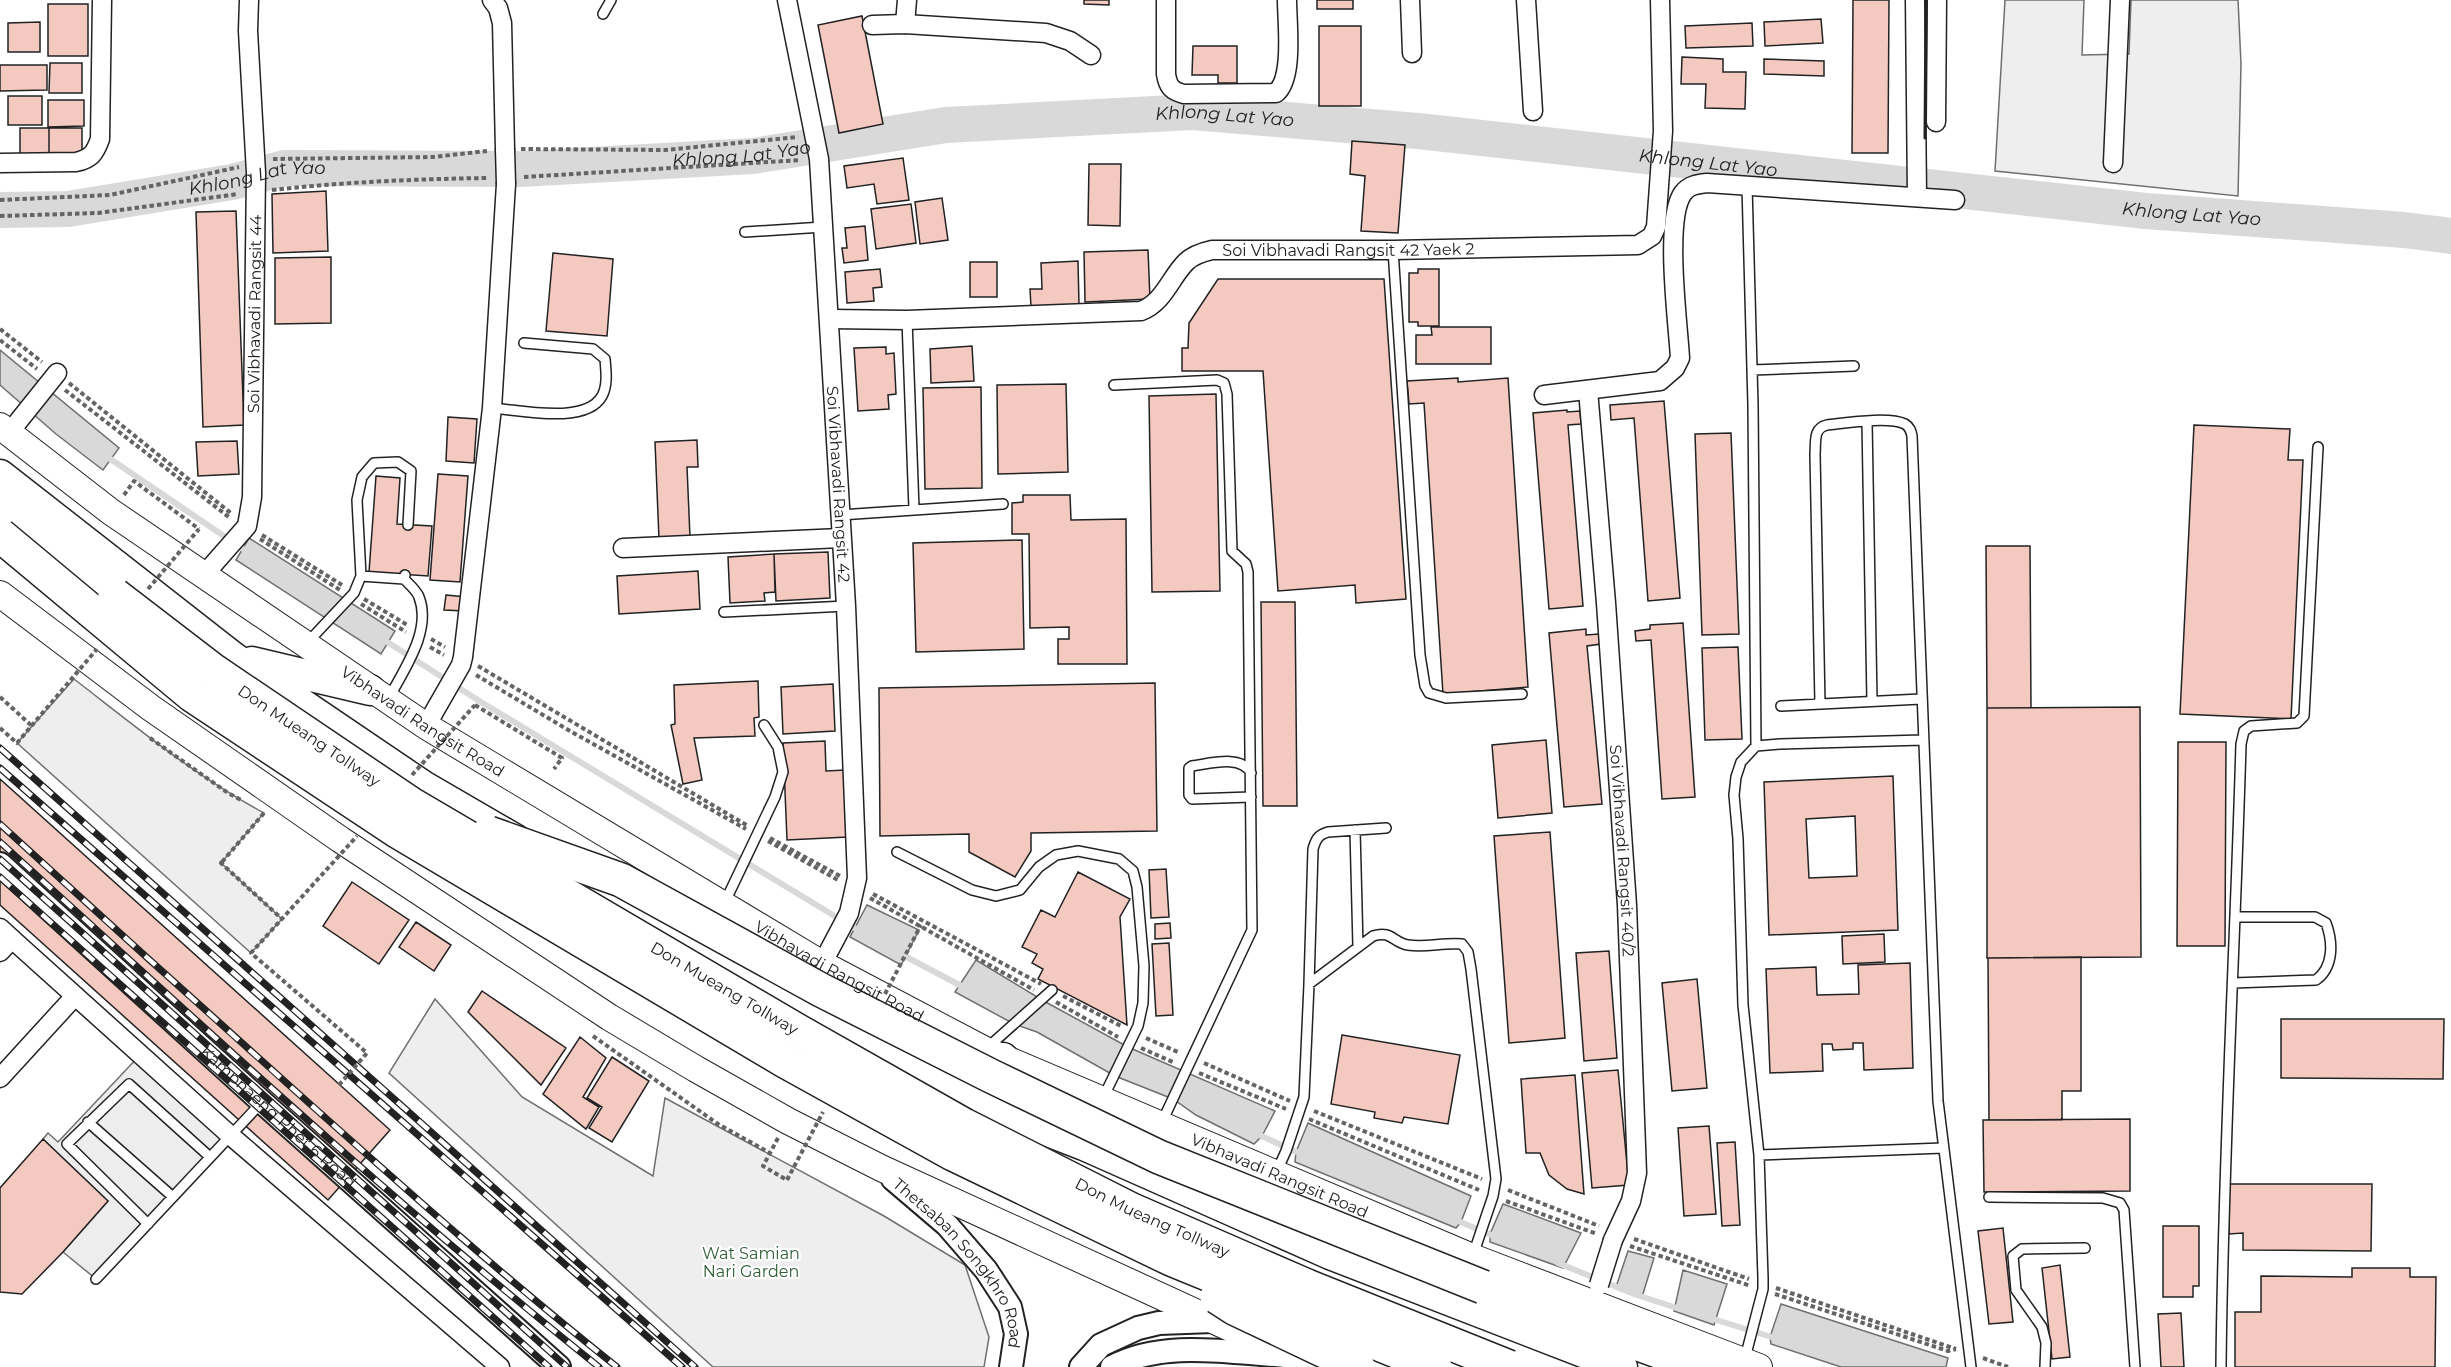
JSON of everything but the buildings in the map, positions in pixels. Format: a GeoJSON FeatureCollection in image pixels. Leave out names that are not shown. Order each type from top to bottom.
{"type":"FeatureCollection","features":[{"type":"Feature","properties":{"kind":"highway"},"geometry":{"type":"LineString","coordinates":[[0,475],[234,658],[423,786],[802,1006],[978,1104],[1084,1145],[1330,1254],[1622,1367]]}},
{"type":"Feature","properties":{"kind":"highway","name":"Don Mueang Tollway"},"geometry":{"type":"LineString","coordinates":[[0,507],[214,671],[411,790],[798,1031],[964,1125],[1132,1210],[1307,1286],[1509,1367]]}},
{"type":"Feature","properties":{"kind":"highway","name":"Don Mueang Tollway"},"geometry":{"type":"LineString","coordinates":[[0,535],[192,695],[397,831],[814,1077],[953,1154],[1171,1259],[1435,1367]]}},
{"type":"Feature","properties":{"kind":"highway"},"geometry":{"type":"LineString","coordinates":[[0,552],[191,706],[396,840],[784,1072],[952,1167],[1275,1315],[1415,1367]]}},
{"type":"Feature","properties":{"kind":"highway"},"geometry":{"type":"LineString","coordinates":[[234,658],[379,695]]}},
{"type":"Feature","properties":{"kind":"highway"},"geometry":{"type":"LineString","coordinates":[[411,790],[621,880],[820,990],[1149,1152],[1483,1287],[1666,1354],[1739,1365]]}},
{"type":"Feature","properties":{"kind":"highway"},"geometry":{"type":"LineString","coordinates":[[994,1054],[1084,1145]]}},
{"type":"Feature","properties":{"kind":"highway"},"geometry":{"type":"LineString","coordinates":[[1171,1259],[1209,1292],[1234,1308],[1358,1367]]}},
{"type":"Feature","properties":{"kind":"main road","name":"Vibhavadi Rangsit Road"},"geometry":{"type":"LineString","coordinates":[[10,426],[111,512],[379,695],[426,726],[822,964],[994,1054],[1472,1257],[1596,1294],[1739,1365]]}},
{"type":"Feature","properties":{"kind":"main road"},"geometry":{"type":"LineString","coordinates":[[0,594],[151,708],[380,867],[609,1017],[788,1121],[881,1168],[1315,1367]]}},
{"type":"Feature","properties":{"kind":"street"},"geometry":{"type":"LineString","coordinates":[[0,164],[76,162],[87,160],[96,153],[100,139],[102,0]]}},
{"type":"Feature","properties":{"kind":"street","name":"Soi Vibhavadi Rangsit 44"},"geometry":{"type":"LineString","coordinates":[[245,527],[252,497],[253,476],[256,189],[248,31],[249,0]]}},
{"type":"Feature","properties":{"kind":"street"},"geometry":{"type":"LineString","coordinates":[[426,726],[461,664],[492,408],[507,181],[501,23],[498,8],[492,0]]}},
{"type":"Feature","properties":{"kind":"street","name":"Soi Vibhavadi Rangsit 42"},"geometry":{"type":"LineString","coordinates":[[787,0],[819,159],[846,606],[855,887],[846,920],[822,964]]}},
{"type":"Feature","properties":{"kind":"street"},"geometry":{"type":"LineString","coordinates":[[905,24],[907,0]]}},
{"type":"Feature","properties":{"kind":"street"},"geometry":{"type":"LineString","coordinates":[[1166,0],[1168,86],[1175,92],[1184,94],[1276,93],[1285,80],[1287,69],[1287,0]]}},
{"type":"Feature","properties":{"kind":"street"},"geometry":{"type":"LineString","coordinates":[[1410,0],[1412,53]]}},
{"type":"Feature","properties":{"kind":"street"},"geometry":{"type":"LineString","coordinates":[[1526,0],[1533,111]]}},
{"type":"Feature","properties":{"kind":"street","name":"Soi Vibhavadi Rangsit 42 Yaek 2"},"geometry":{"type":"LineString","coordinates":[[830,319],[907,320],[1141,311],[1152,306],[1162,295],[1186,261],[1212,250],[1393,250],[1638,245],[1652,236],[1656,227],[1663,131],[1660,0]]}},
{"type":"Feature","properties":{"kind":"street"},"geometry":{"type":"LineString","coordinates":[[1915,0],[1917,193]]}},
{"type":"Feature","properties":{"kind":"street"},"geometry":{"type":"LineString","coordinates":[[1936,122],[1937,0]]}},
{"type":"Feature","properties":{"kind":"street"},"geometry":{"type":"LineString","coordinates":[[2113,163],[2120,0]]}},
{"type":"Feature","properties":{"kind":"street"},"geometry":{"type":"LineString","coordinates":[[872,25],[905,24],[1046,33],[1070,41],[1091,54]]}},
{"type":"Feature","properties":{"kind":"street"},"geometry":{"type":"LineString","coordinates":[[1544,395],[1660,381],[1676,368],[1680,357],[1673,230],[1677,206],[1684,192],[1693,185],[1707,183],[1917,193],[1955,200]]}},
{"type":"Feature","properties":{"kind":"street"},"geometry":{"type":"LineString","coordinates":[[10,426],[54,376]]}},
{"type":"Feature","properties":{"kind":"street","name":"Soi Vibhavadi Rangsit 40/2"},"geometry":{"type":"LineString","coordinates":[[1588,390],[1606,603],[1626,905],[1637,1173],[1633,1194],[1612,1238],[1596,1294]]}},
{"type":"Feature","properties":{"kind":"street"},"geometry":{"type":"LineString","coordinates":[[203,576],[245,527]]}},
{"type":"Feature","properties":{"kind":"street"},"geometry":{"type":"LineString","coordinates":[[623,548],[841,538]]}},
{"type":"Feature","properties":{"kind":"street","name":"Kamphaeng Phet 6 Road"},"geometry":{"type":"LineString","coordinates":[[0,864],[559,1367]]}},
{"type":"Feature","properties":{"kind":"street"},"geometry":{"type":"LineString","coordinates":[[4,940],[75,996],[231,1136],[500,1367]]}},
{"type":"Feature","properties":{"kind":"street"},"geometry":{"type":"LineString","coordinates":[[0,1078],[75,996]]}},
{"type":"Feature","properties":{"kind":"street","name":"Thetsaban Songkhro Road"},"geometry":{"type":"LineString","coordinates":[[881,1168],[947,1225],[986,1270],[1010,1308],[1016,1334],[1011,1367]]}},
{"type":"Feature","properties":{"kind":"street"},"geometry":{"type":"LineString","coordinates":[[1082,1367],[1101,1345],[1138,1328],[1159,1323],[1213,1321]]}},
{"type":"Feature","properties":{"kind":"street"},"geometry":{"type":"LineString","coordinates":[[1112,1367],[1147,1355],[1189,1350],[1292,1356]]}},
{"type":"Feature","properties":{"kind":"lane"},"geometry":{"type":"LineString","coordinates":[[603,14],[611,0]]}},
{"type":"Feature","properties":{"kind":"lane"},"geometry":{"type":"LineString","coordinates":[[1747,186],[1752,370],[1756,746]]}},
{"type":"Feature","properties":{"kind":"lane"},"geometry":{"type":"LineString","coordinates":[[745,232],[823,227]]}},
{"type":"Feature","properties":{"kind":"lane"},"geometry":{"type":"LineString","coordinates":[[1393,250],[1420,643],[1425,686],[1429,693],[1446,698],[1522,694]]}},
{"type":"Feature","properties":{"kind":"lane"},"geometry":{"type":"LineString","coordinates":[[907,320],[914,509]]}},
{"type":"Feature","properties":{"kind":"lane"},"geometry":{"type":"LineString","coordinates":[[492,408],[571,414],[584,411],[594,405],[602,395],[606,380],[605,359],[593,349],[524,343]]}},
{"type":"Feature","properties":{"kind":"lane"},"geometry":{"type":"LineString","coordinates":[[1752,370],[1854,366]]}},
{"type":"Feature","properties":{"kind":"lane"},"geometry":{"type":"LineString","coordinates":[[1114,385],[1217,380],[1225,387],[1232,551],[1246,564],[1248,572],[1252,930],[1223,987],[1193,1058],[1160,1126]]}},
{"type":"Feature","properties":{"kind":"lane"},"geometry":{"type":"LineString","coordinates":[[1820,704],[1815,454],[1817,430],[1820,426],[1827,424],[1888,421],[1904,424],[1910,428],[1912,436],[1938,1101],[1971,1367]]}},
{"type":"Feature","properties":{"kind":"lane"},"geometry":{"type":"LineString","coordinates":[[1867,422],[1872,701]]}},
{"type":"Feature","properties":{"kind":"lane"},"geometry":{"type":"LineString","coordinates":[[2221,1367],[2222,1241],[2241,744],[2244,731],[2251,726],[2297,723],[2304,716],[2318,447]]}},
{"type":"Feature","properties":{"kind":"lane"},"geometry":{"type":"LineString","coordinates":[[305,645],[351,596],[361,576],[357,500],[362,477],[374,463],[398,462],[411,471],[408,525]]}},
{"type":"Feature","properties":{"kind":"lane"},"geometry":{"type":"LineString","coordinates":[[840,515],[1003,504]]}},
{"type":"Feature","properties":{"kind":"lane"},"geometry":{"type":"LineString","coordinates":[[361,576],[405,577],[419,596],[423,620],[418,639],[406,665],[379,695]]}},
{"type":"Feature","properties":{"kind":"lane"},"geometry":{"type":"LineString","coordinates":[[724,612],[846,606]]}},
{"type":"Feature","properties":{"kind":"lane"},"geometry":{"type":"LineString","coordinates":[[1781,706],[1921,699]]}},
{"type":"Feature","properties":{"kind":"lane"},"geometry":{"type":"LineString","coordinates":[[723,906],[776,797],[783,772],[778,747],[764,725]]}},
{"type":"Feature","properties":{"kind":"lane"},"geometry":{"type":"LineString","coordinates":[[1739,1365],[1751,1335],[1763,1287],[1759,1155],[1743,1005],[1738,839],[1734,795],[1736,777],[1741,762],[1756,746],[1923,740]]}},
{"type":"Feature","properties":{"kind":"lane"},"geometry":{"type":"LineString","coordinates":[[1251,773],[1246,766],[1238,762],[1188,768],[1192,799],[1251,797]]}},
{"type":"Feature","properties":{"kind":"lane"},"geometry":{"type":"LineString","coordinates":[[1275,1175],[1301,1110],[1306,1081],[1315,840],[1320,834],[1328,832],[1386,828]]}},
{"type":"Feature","properties":{"kind":"lane"},"geometry":{"type":"LineString","coordinates":[[1355,830],[1358,947]]}},
{"type":"Feature","properties":{"kind":"lane"},"geometry":{"type":"LineString","coordinates":[[897,852],[972,890],[996,896],[1020,890],[1039,867],[1056,855],[1078,851],[1119,859],[1133,871],[1137,887],[1144,966],[1143,1003],[1129,1045],[1102,1100]]}},
{"type":"Feature","properties":{"kind":"lane"},"geometry":{"type":"LineString","coordinates":[[2233,983],[2316,980],[2324,974],[2330,961],[2331,936],[2326,923],[2315,917],[2236,917]]}},
{"type":"Feature","properties":{"kind":"lane"},"geometry":{"type":"LineString","coordinates":[[1309,984],[1373,936],[1380,934],[1388,934],[1410,946],[1455,944],[1466,947],[1496,1184],[1482,1233],[1472,1257]]}},
{"type":"Feature","properties":{"kind":"lane"},"geometry":{"type":"LineString","coordinates":[[994,1054],[1014,1024],[1047,995]]}},
{"type":"Feature","properties":{"kind":"lane"},"geometry":{"type":"LineString","coordinates":[[148,1224],[67,1144],[129,1084],[210,1157]]}},
{"type":"Feature","properties":{"kind":"lane"},"geometry":{"type":"LineString","coordinates":[[96,1279],[262,1102]]}},
{"type":"Feature","properties":{"kind":"lane"},"geometry":{"type":"LineString","coordinates":[[88,1122],[173,1197]]}},
{"type":"Feature","properties":{"kind":"lane"},"geometry":{"type":"LineString","coordinates":[[1759,1155],[1943,1148]]}},
{"type":"Feature","properties":{"kind":"lane"},"geometry":{"type":"LineString","coordinates":[[1989,1197],[2103,1197],[2120,1203],[2124,1210],[2135,1367]]}},
{"type":"Feature","properties":{"kind":"lane"},"geometry":{"type":"LineString","coordinates":[[2045,1367],[2046,1343],[2042,1327],[2016,1290],[2013,1256],[2022,1249],[2085,1248]]}},
{"type":"Feature","properties":{"kind":"path"},"geometry":{"type":"LineString","coordinates":[[256,159],[433,157],[505,148],[665,150],[815,135]]}},
{"type":"Feature","properties":{"kind":"path"},"geometry":{"type":"LineString","coordinates":[[0,216],[98,213],[256,189],[386,180],[507,181],[819,159]]}},
{"type":"Feature","properties":{"kind":"path"},"geometry":{"type":"LineString","coordinates":[[0,200],[110,195],[236,170]]}},
{"type":"Feature","properties":{"kind":"path"},"geometry":{"type":"LineString","coordinates":[[0,329],[54,376],[245,527],[418,639],[758,834]]}},
{"type":"Feature","properties":{"kind":"path"},"geometry":{"type":"LineString","coordinates":[[0,340],[54,376],[245,527]]}},
{"type":"Feature","properties":{"kind":"path"},"geometry":{"type":"LineString","coordinates":[[133,482],[199,530]]}},
{"type":"Feature","properties":{"kind":"path"},"geometry":{"type":"LineString","coordinates":[[418,639],[570,731],[1047,995],[1193,1058],[1301,1110],[1493,1196],[1948,1351],[1956,1349],[2008,1367]]}},
{"type":"Feature","properties":{"kind":"path"},"geometry":{"type":"LineString","coordinates":[[0,697],[32,726]]}},
{"type":"Feature","properties":{"kind":"path"},"geometry":{"type":"LineString","coordinates":[[411,790],[475,705],[562,758],[554,769]]}},
{"type":"Feature","properties":{"kind":"path"},"geometry":{"type":"LineString","coordinates":[[264,813],[222,862],[283,919]]}},
{"type":"Feature","properties":{"kind":"path"},"geometry":{"type":"LineString","coordinates":[[339,1085],[367,1053],[251,953],[363,830]]}},
{"type":"Feature","properties":{"kind":"path"},"geometry":{"type":"LineString","coordinates":[[855,887],[939,930],[1129,1045],[1187,1071],[1301,1110],[1496,1184],[1612,1238],[1763,1287]]}},
{"type":"Feature","properties":{"kind":"path"},"geometry":{"type":"LineString","coordinates":[[921,925],[912,921],[914,918],[939,930]]}},
{"type":"Feature","properties":{"kind":"path"},"geometry":{"type":"LineString","coordinates":[[787,1180],[763,1166],[788,1121]]}},
{"type":"Feature","properties":{"kind":"green space"},"geometry":{"type":"Polygon","coordinates":[[[2005,0],[2084,0],[2082,55],[2129,54],[2131,0],[2238,0],[2241,64],[2238,196],[1995,171],[2005,0]]]}},
{"type":"Feature","properties":{"kind":"green space"},"geometry":{"type":"Polygon","coordinates":[[[74,679],[190,767],[264,813],[221,863],[282,919],[251,953],[17,743],[74,679]]]}},
{"type":"Feature","properties":{"kind":"green space","name":"Wat Samian Nari Garden"},"geometry":{"type":"Polygon","coordinates":[[[435,999],[522,1097],[653,1176],[665,1098],[884,1216],[965,1265],[989,1337],[984,1367],[713,1367],[389,1073],[435,999]]]}},
{"type":"Feature","properties":{"kind":"shaded area"},"geometry":{"type":"Polygon","coordinates":[[[0,350],[119,448],[103,470],[56,434],[0,385],[0,350]]]}},
{"type":"Feature","properties":{"kind":"shaded area"},"geometry":{"type":"Polygon","coordinates":[[[249,538],[395,631],[381,654],[236,560],[249,538]]]}},
{"type":"Feature","properties":{"kind":"shaded area"},"geometry":{"type":"Polygon","coordinates":[[[867,905],[919,930],[901,965],[850,937],[867,905]]]}},
{"type":"Feature","properties":{"kind":"shaded area"},"geometry":{"type":"Polygon","coordinates":[[[976,960],[1042,1000],[1128,1047],[1275,1111],[1262,1136],[1254,1144],[1196,1115],[1173,1099],[1115,1076],[1037,1032],[1014,1024],[955,992],[976,960]]]}},
{"type":"Feature","properties":{"kind":"shaded area"},"geometry":{"type":"Polygon","coordinates":[[[140,1055],[231,1136],[96,1279],[63,1252],[108,1201],[43,1139],[48,1133],[58,1142],[140,1055]]]}},
{"type":"Feature","properties":{"kind":"shaded area"},"geometry":{"type":"Polygon","coordinates":[[[1308,1123],[1471,1196],[1461,1222],[1456,1228],[1295,1162],[1296,1152],[1308,1123]]]}},
{"type":"Feature","properties":{"kind":"shaded area"},"geometry":{"type":"Polygon","coordinates":[[[1503,1204],[1581,1233],[1563,1268],[1490,1242],[1490,1234],[1503,1204]]]}},
{"type":"Feature","properties":{"kind":"shaded area"},"geometry":{"type":"Polygon","coordinates":[[[1628,1251],[1654,1258],[1642,1297],[1616,1287],[1628,1251]]]}},
{"type":"Feature","properties":{"kind":"shaded area"},"geometry":{"type":"Polygon","coordinates":[[[1683,1270],[1727,1284],[1714,1325],[1674,1311],[1683,1270]]]}},
{"type":"Feature","properties":{"kind":"shaded area"},"geometry":{"type":"Polygon","coordinates":[[[1781,1304],[1948,1358],[1946,1367],[1841,1367],[1771,1344],[1770,1337],[1781,1304]]]}},
{"type":"Feature","properties":{"kind":"waterway","name":"Khlong Lat Yao"},"geometry":{"type":"LineString","coordinates":[[0,210],[68,209],[232,182],[285,168],[520,169],[753,156],[946,125],[1192,112],[1418,131],[2146,211],[2404,230],[2451,236]]}},
{"type":"Feature","properties":{"kind":"waterway"},"geometry":{"type":"LineString","coordinates":[[106,456],[249,553]]}},
{"type":"Feature","properties":{"kind":"waterway"},"geometry":{"type":"LineString","coordinates":[[381,638],[481,702],[861,932]]}},
{"type":"Feature","properties":{"kind":"waterway"},"geometry":{"type":"LineString","coordinates":[[899,953],[967,989]]}},
{"type":"Feature","properties":{"kind":"waterway"},"geometry":{"type":"LineString","coordinates":[[1255,1133],[1303,1155]]}},
{"type":"Feature","properties":{"kind":"waterway"},"geometry":{"type":"LineString","coordinates":[[1456,1220],[1496,1237]]}},
{"type":"Feature","properties":{"kind":"waterway"},"geometry":{"type":"LineString","coordinates":[[1558,1263],[1634,1294],[1680,1309]]}},
{"type":"Feature","properties":{"kind":"waterway"},"geometry":{"type":"LineString","coordinates":[[1710,1318],[1778,1339]]}},
{"type":"Feature","properties":{"kind":"railway"},"geometry":{"type":"LineString","coordinates":[[0,748],[695,1367]]}},
{"type":"Feature","properties":{"kind":"railway"},"geometry":{"type":"LineString","coordinates":[[0,768],[682,1367]]}},
{"type":"Feature","properties":{"kind":"railway"},"geometry":{"type":"LineString","coordinates":[[0,824],[424,1205],[617,1367]]}},
{"type":"Feature","properties":{"kind":"railway"},"geometry":{"type":"LineString","coordinates":[[0,842],[370,1175],[599,1367]]}},
{"type":"Feature","properties":{"kind":"railway"},"geometry":{"type":"LineString","coordinates":[[0,859],[567,1367]]}},
{"type":"Feature","properties":{"kind":"railway"},"geometry":{"type":"LineString","coordinates":[[0,877],[549,1367]]}},
{"type":"Feature","properties":{"kind":"wall"},"geometry":{"type":"LineString","coordinates":[[1925,138],[1926,0]]}}]}
